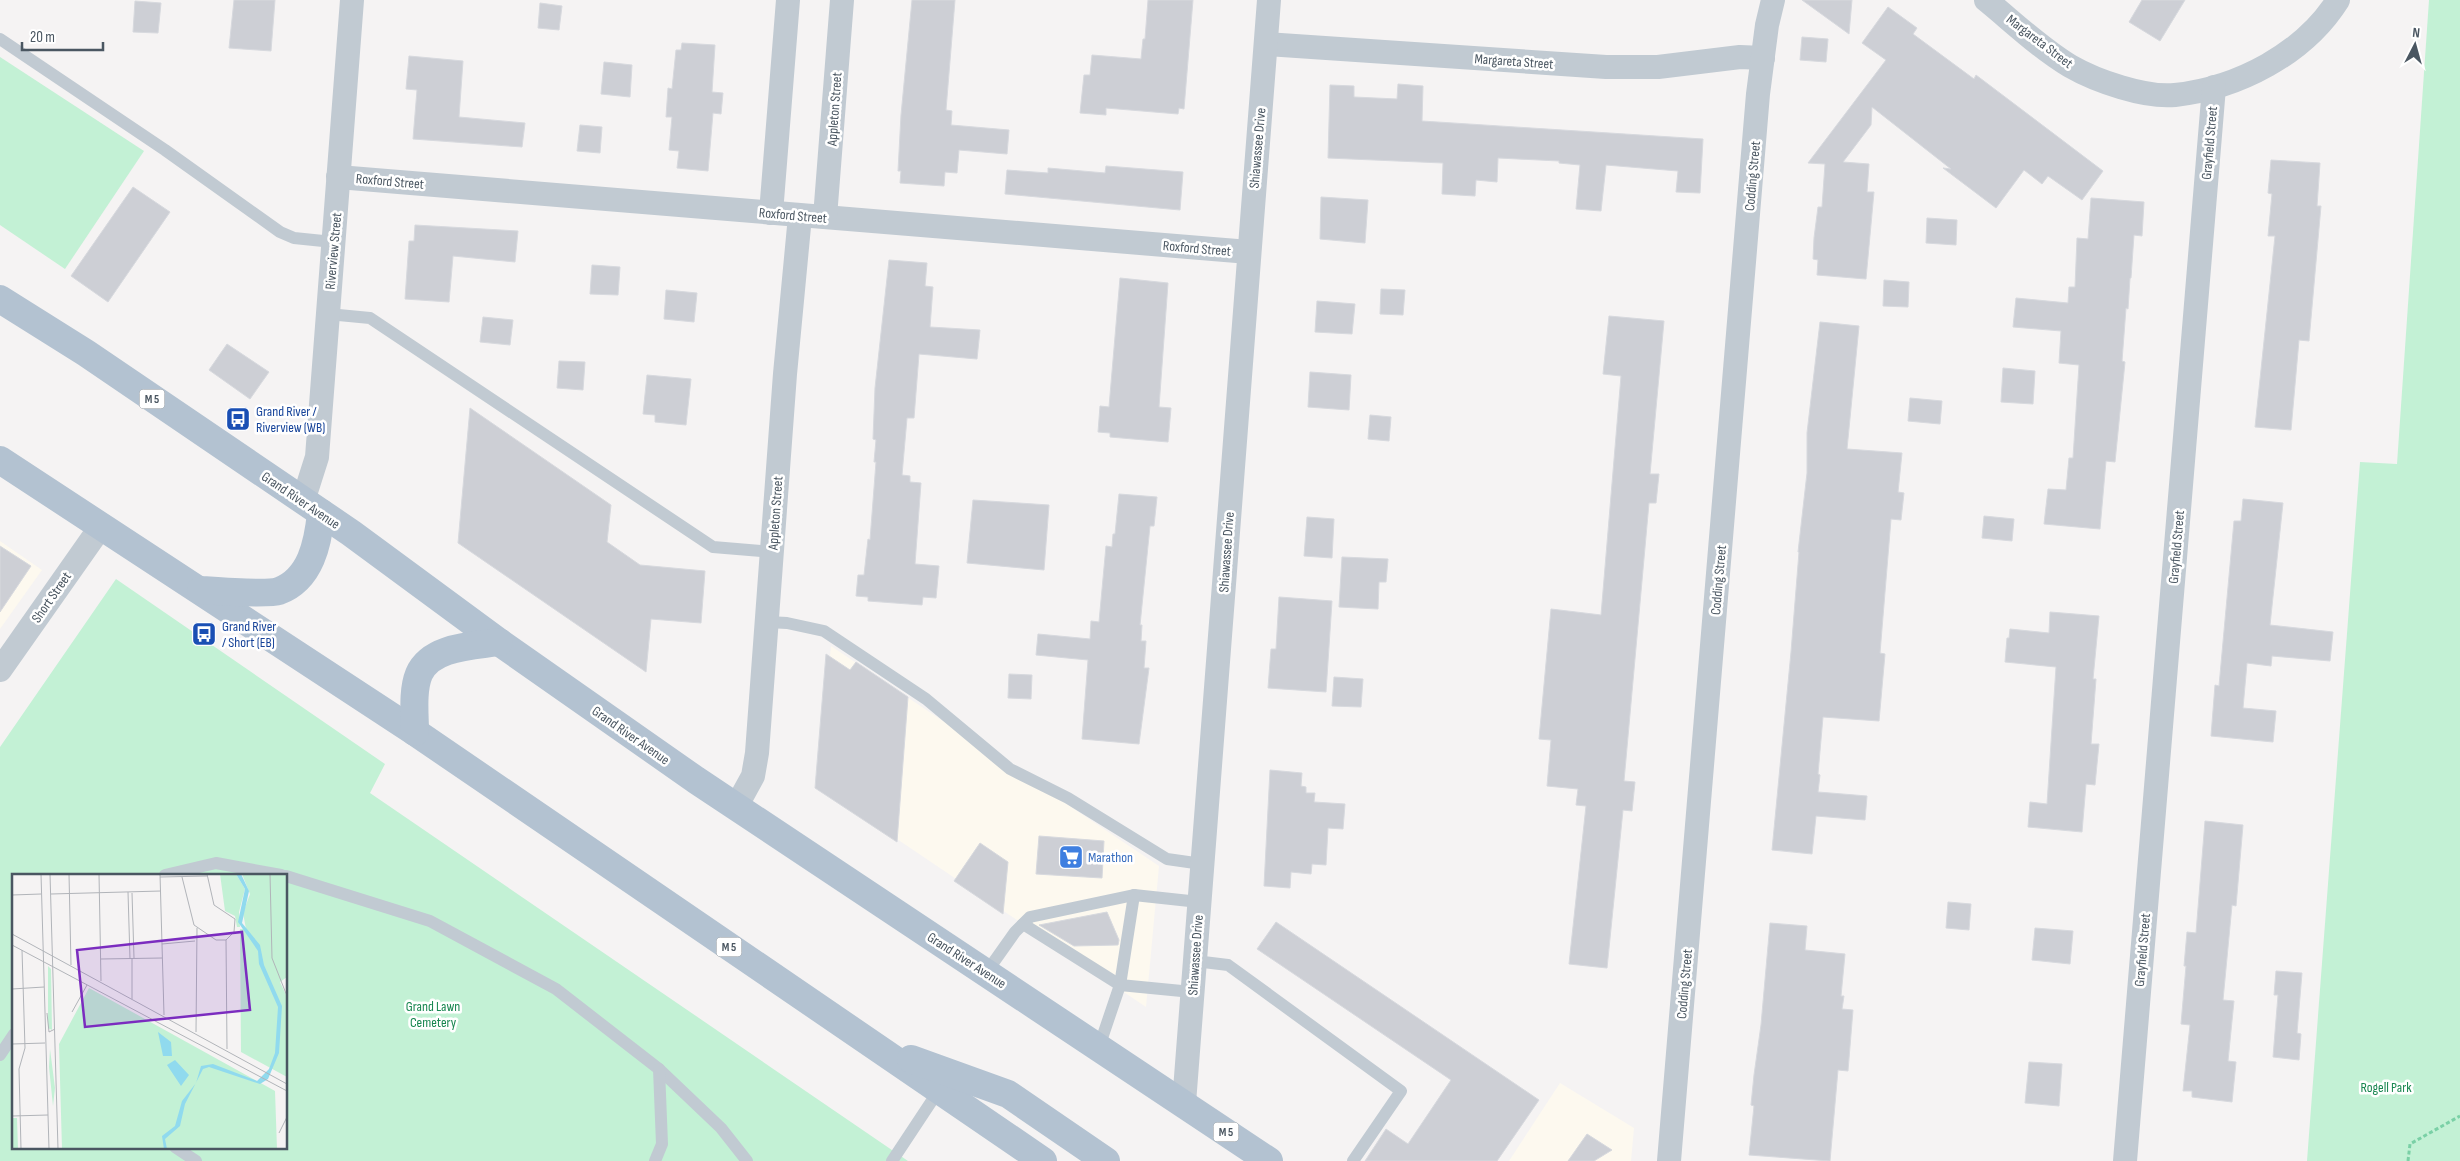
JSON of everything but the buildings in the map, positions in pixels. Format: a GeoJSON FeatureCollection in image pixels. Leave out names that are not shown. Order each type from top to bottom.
{"type":"FeatureCollection","features":[{"type":"Feature","properties":{"kind":"main road","name":"Grand River Avenue"},"geometry":{"type":"LineString","coordinates":[[0,299],[86,354],[312,507],[499,642],[736,807],[1269,1161]]}},
{"type":"Feature","properties":{"kind":"main road","name":"M 5"},"geometry":{"type":"LineString","coordinates":[[0,460],[102,524],[415,732],[1043,1161]]}},
{"type":"Feature","properties":{"kind":"main road"},"geometry":{"type":"LineString","coordinates":[[201,590],[278,591],[303,575],[318,541],[312,507]]}},
{"type":"Feature","properties":{"kind":"main road"},"geometry":{"type":"LineString","coordinates":[[415,732],[416,690],[419,674],[432,659],[460,648],[499,642]]}},
{"type":"Feature","properties":{"kind":"main road"},"geometry":{"type":"LineString","coordinates":[[874,1046],[1008,1094],[1106,1161]]}},
{"type":"Feature","properties":{"kind":"street","name":"Riverview Street"},"geometry":{"type":"LineString","coordinates":[[312,507],[352,0]]}},
{"type":"Feature","properties":{"kind":"street"},"geometry":{"type":"LineString","coordinates":[[771,213],[788,0]]}},
{"type":"Feature","properties":{"kind":"street","name":"Appleton Street"},"geometry":{"type":"LineString","coordinates":[[825,217],[842,0]]}},
{"type":"Feature","properties":{"kind":"street","name":"Shiawassee Drive"},"geometry":{"type":"LineString","coordinates":[[1184,1103],[1269,0]]}},
{"type":"Feature","properties":{"kind":"street","name":"Codding Street"},"geometry":{"type":"LineString","coordinates":[[1669,1161],[1763,58],[1773,0]]}},
{"type":"Feature","properties":{"kind":"street","name":"Margareta Street"},"geometry":{"type":"LineString","coordinates":[[1986,0],[2064,62],[2108,83],[2147,93],[2174,95],[2214,87]]}},
{"type":"Feature","properties":{"kind":"street","name":"Grayfield Street"},"geometry":{"type":"LineString","coordinates":[[2125,1161],[2214,87],[2265,67],[2288,52],[2320,23],[2338,0]]}},
{"type":"Feature","properties":{"kind":"street","name":"Margareta Street"},"geometry":{"type":"LineString","coordinates":[[1266,44],[1606,67],[1658,67],[1740,57],[1763,58]]}},
{"type":"Feature","properties":{"kind":"street","name":"Roxford Street"},"geometry":{"type":"LineString","coordinates":[[338,177],[1249,252]]}},
{"type":"Feature","properties":{"kind":"street","name":"Appleton Street"},"geometry":{"type":"LineString","coordinates":[[736,807],[753,776],[758,753],[772,552],[800,216]]}},
{"type":"Feature","properties":{"kind":"street","name":"Short Street"},"geometry":{"type":"LineString","coordinates":[[0,670],[102,524]]}},
{"type":"Feature","properties":{"kind":"lane"},"geometry":{"type":"LineString","coordinates":[[0,39],[165,150],[280,232],[294,238],[333,242]]}},
{"type":"Feature","properties":{"kind":"lane"},"geometry":{"type":"LineString","coordinates":[[328,314],[370,318],[714,547],[772,552]]}},
{"type":"Feature","properties":{"kind":"lane"},"geometry":{"type":"LineString","coordinates":[[768,622],[787,623],[824,631],[926,699],[1010,769],[1068,798],[1167,860],[1202,864]]}},
{"type":"Feature","properties":{"kind":"lane"},"geometry":{"type":"LineString","coordinates":[[169,874],[216,863],[276,874]]}},
{"type":"Feature","properties":{"kind":"lane"},"geometry":{"type":"LineString","coordinates":[[288,877],[430,921],[556,989],[659,1069],[722,1128],[747,1161]]}},
{"type":"Feature","properties":{"kind":"lane"},"geometry":{"type":"LineString","coordinates":[[986,973],[1030,917],[1134,895],[1199,902]]}},
{"type":"Feature","properties":{"kind":"lane"},"geometry":{"type":"LineString","coordinates":[[1099,1047],[1120,985],[1134,895]]}},
{"type":"Feature","properties":{"kind":"lane"},"geometry":{"type":"LineString","coordinates":[[1023,924],[1120,985],[1192,992]]}},
{"type":"Feature","properties":{"kind":"lane"},"geometry":{"type":"LineString","coordinates":[[1195,961],[1228,966],[1401,1092],[1352,1161]]}},
{"type":"Feature","properties":{"kind":"lane"},"geometry":{"type":"LineString","coordinates":[[6,1049],[12,1038]]}},
{"type":"Feature","properties":{"kind":"lane"},"geometry":{"type":"LineString","coordinates":[[655,1161],[662,1144],[659,1069]]}},
{"type":"Feature","properties":{"kind":"lane"},"geometry":{"type":"LineString","coordinates":[[892,1161],[939,1090]]}},
{"type":"Feature","properties":{"kind":"lane"},"geometry":{"type":"LineString","coordinates":[[176,1148],[196,1161]]}},
{"type":"Feature","properties":{"kind":"path"},"geometry":{"type":"LineString","coordinates":[[2408,1161],[2410,1144],[2460,1116]]}},
{"type":"Feature","properties":{"kind":"shaded area"},"geometry":{"type":"Polygon","coordinates":[[[0,541],[42,570],[0,629],[0,541]]]}},
{"type":"Feature","properties":{"kind":"shaded area"},"geometry":{"type":"Polygon","coordinates":[[[831,646],[1159,866],[1146,1007],[817,785],[831,646]]]}},
{"type":"Feature","properties":{"kind":"shaded area"},"geometry":{"type":"Polygon","coordinates":[[[1560,1083],[1634,1128],[1631,1161],[1509,1161],[1560,1083]]]}},
{"type":"Feature","properties":{"kind":"green space","name":"Rogell Park"},"geometry":{"type":"Polygon","coordinates":[[[2429,0],[2460,0],[2460,1161],[2307,1161],[2360,462],[2397,464],[2429,0]]]}},
{"type":"Feature","properties":{"kind":"green space"},"geometry":{"type":"Polygon","coordinates":[[[0,57],[144,151],[65,269],[0,225],[0,57]]]}},
{"type":"Feature","properties":{"kind":"green space","name":"Grand Lawn Cemetery"},"geometry":{"type":"Polygon","coordinates":[[[116,579],[385,764],[370,793],[908,1161],[0,1161],[0,747],[116,579]]]}},
{"type":"Feature","properties":{"kind":"place","name":"Grand River / Riverview (WB)"},"geometry":{"type":"Point","coordinates":[238,419]}},
{"type":"Feature","properties":{"kind":"place","name":"Grand River / Short (EB)"},"geometry":{"type":"Point","coordinates":[204,634]}},
{"type":"Feature","properties":{"kind":"place","name":"Marathon"},"geometry":{"type":"Point","coordinates":[1071,857]}}]}
